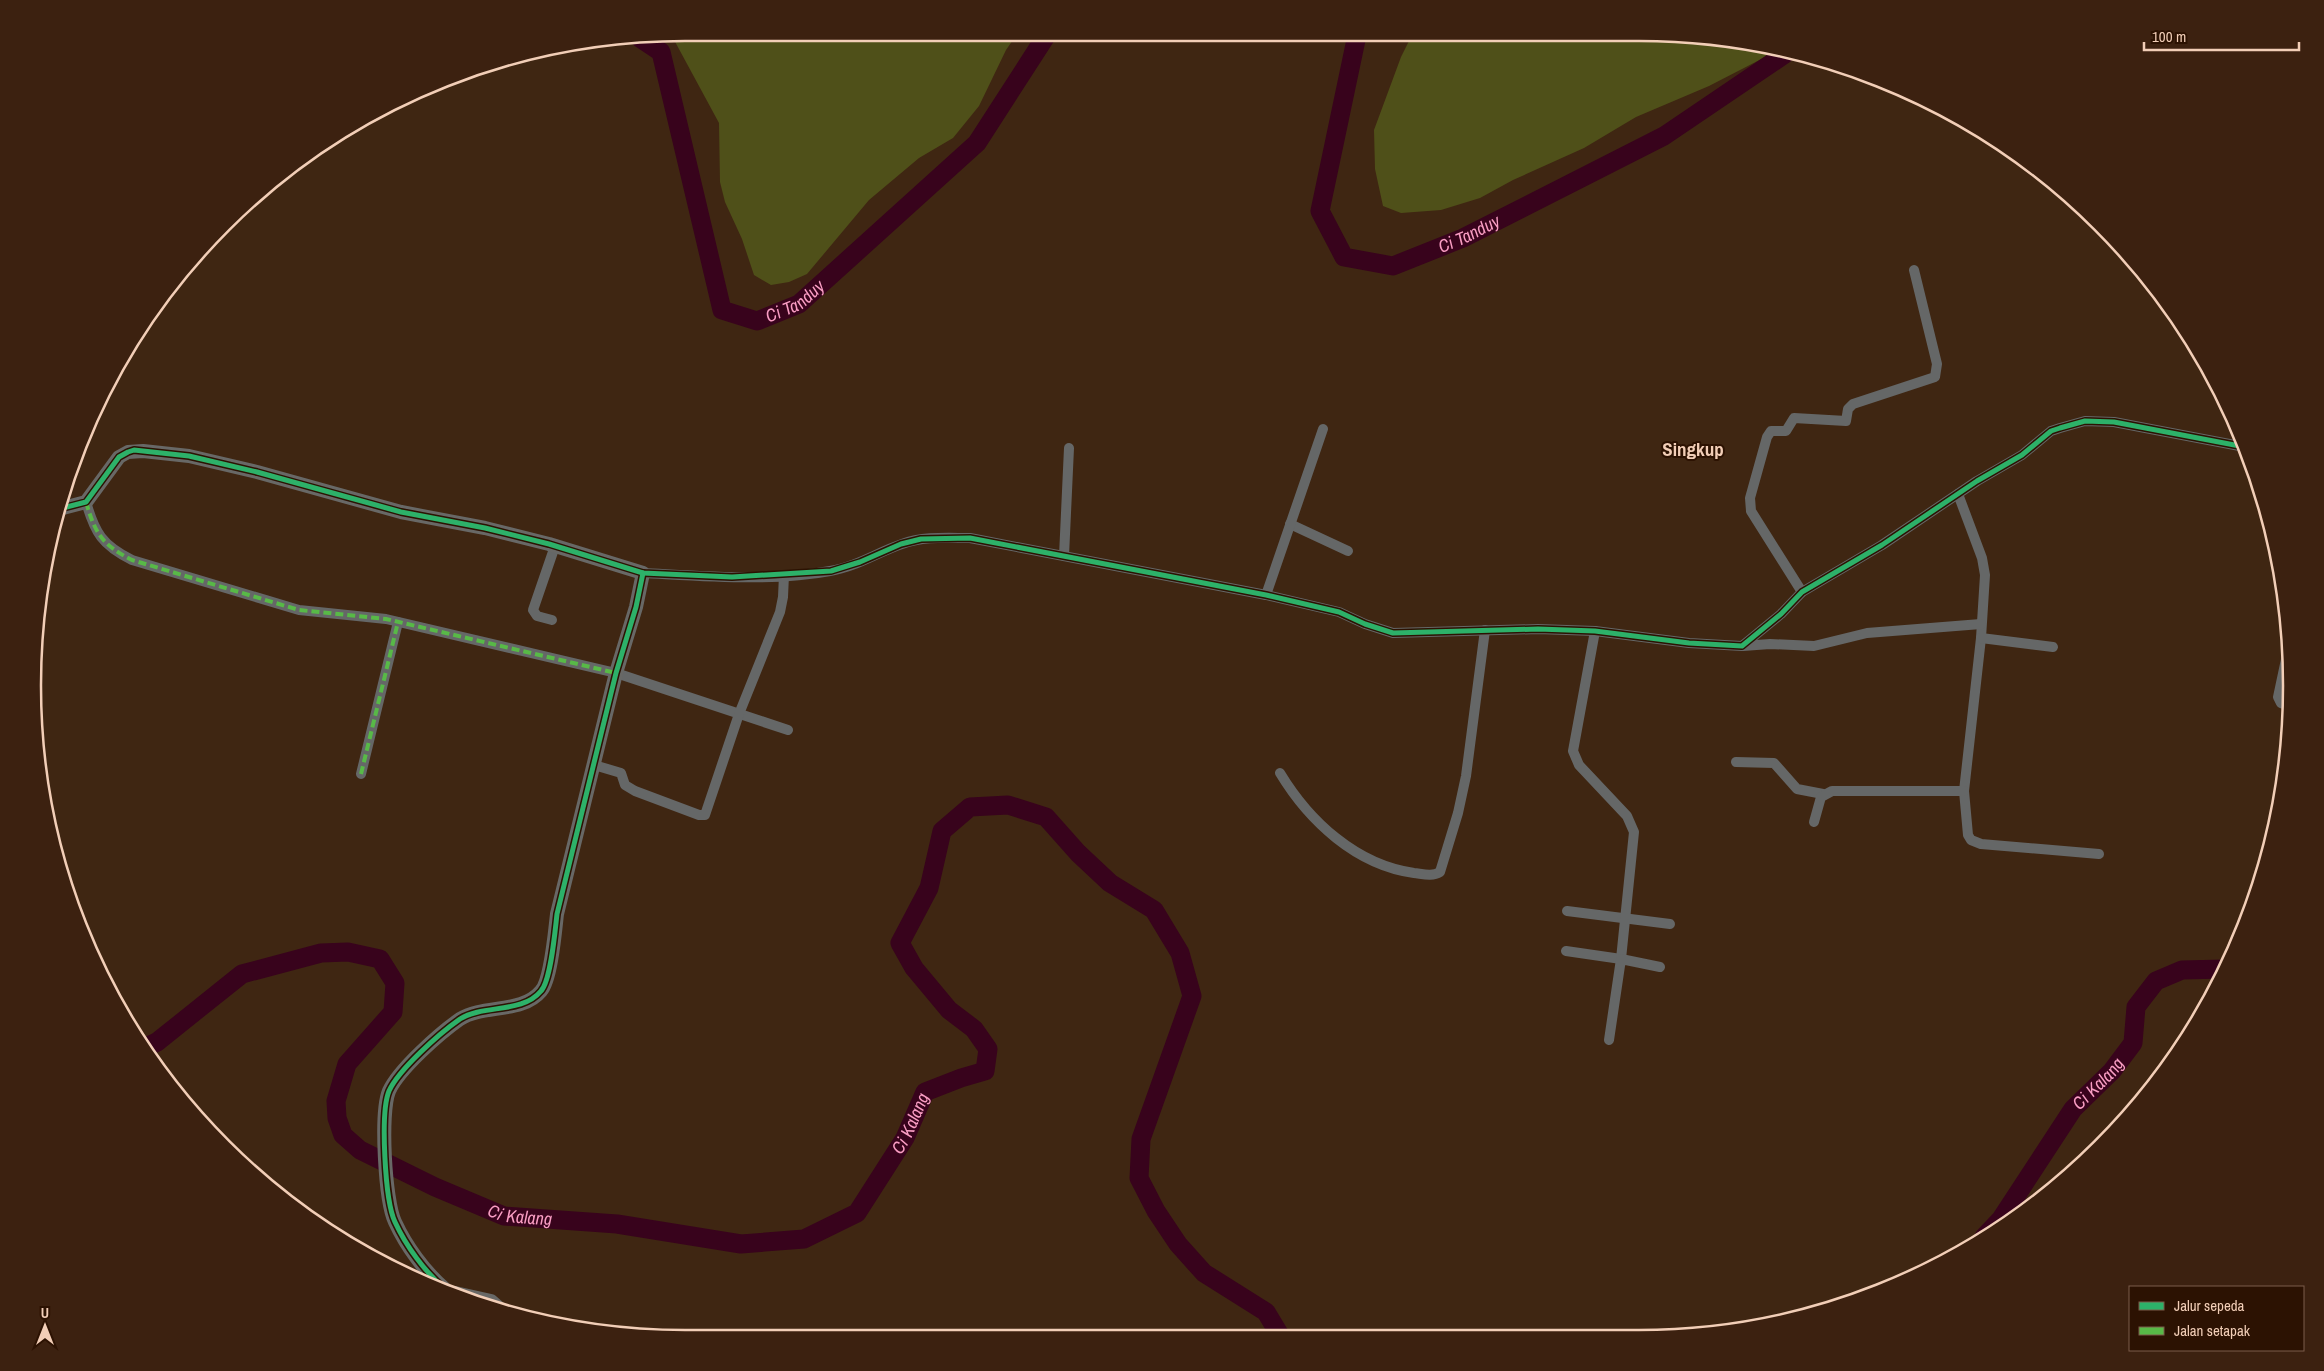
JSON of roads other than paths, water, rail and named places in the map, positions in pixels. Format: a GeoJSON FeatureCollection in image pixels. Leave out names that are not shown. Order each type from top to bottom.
{"type":"FeatureCollection","features":[{"type":"Feature","properties":{"kind":"street"},"geometry":{"type":"LineString","coordinates":[[1802,592],[1751,511],[1750,498],[1767,437],[1771,431],[1786,431],[1794,418],[1846,421],[1848,409],[1853,404],[1935,377],[1937,364],[1914,270]]}},
{"type":"Feature","properties":{"kind":"street"},"geometry":{"type":"LineString","coordinates":[[1742,646],[1781,614],[1802,592],[1882,545],[1958,494],[2022,455],[2051,431],[2085,421],[2101,420],[2132,424],[2236,445]]}},
{"type":"Feature","properties":{"kind":"street"},"geometry":{"type":"LineString","coordinates":[[1266,595],[1323,429]]}},
{"type":"Feature","properties":{"kind":"street"},"geometry":{"type":"LineString","coordinates":[[1064,556],[1069,448]]}},
{"type":"Feature","properties":{"kind":"street"},"geometry":{"type":"LineString","coordinates":[[66,507],[86,502],[119,458],[128,452],[144,451],[189,456],[257,472],[401,512],[477,526],[555,546],[643,573],[732,577],[831,571],[860,562],[901,544],[920,539],[970,538],[1266,595],[1339,612],[1365,624],[1393,633],[1485,630],[1595,631],[1689,643],[1742,646],[1770,644],[1814,646],[1867,634],[1981,624]]}},
{"type":"Feature","properties":{"kind":"street"},"geometry":{"type":"LineString","coordinates":[[1958,494],[1984,566],[1981,638],[1964,791],[1968,836],[1975,843],[2099,854]]}},
{"type":"Feature","properties":{"kind":"street"},"geometry":{"type":"LineString","coordinates":[[86,502],[95,530],[115,550],[132,560],[299,610],[368,616],[616,673],[788,730]]}},
{"type":"Feature","properties":{"kind":"street"},"geometry":{"type":"LineString","coordinates":[[1290,524],[1348,551]]}},
{"type":"Feature","properties":{"kind":"street"},"geometry":{"type":"LineString","coordinates":[[552,620],[537,616],[532,610],[555,546]]}},
{"type":"Feature","properties":{"kind":"street"},"geometry":{"type":"LineString","coordinates":[[436,1280],[420,1262],[400,1232],[393,1216],[385,1148],[384,1108],[389,1092],[406,1066],[460,1020],[481,1010],[522,1003],[532,999],[544,988],[554,944],[557,914],[616,673],[631,625],[643,573]]}},
{"type":"Feature","properties":{"kind":"street"},"geometry":{"type":"LineString","coordinates":[[594,765],[621,773],[625,786],[634,791],[702,816],[706,812],[739,714],[780,612],[784,575]]}},
{"type":"Feature","properties":{"kind":"street"},"geometry":{"type":"LineString","coordinates":[[361,774],[398,622]]}},
{"type":"Feature","properties":{"kind":"street"},"geometry":{"type":"LineString","coordinates":[[1280,773],[1313,817],[1340,842],[1372,862],[1403,872],[1430,875],[1440,872],[1458,813],[1466,776],[1485,630]]}},
{"type":"Feature","properties":{"kind":"street"},"geometry":{"type":"LineString","coordinates":[[1595,631],[1573,752],[1580,765],[1627,816],[1632,825],[1634,842],[1621,959],[1609,1040]]}},
{"type":"Feature","properties":{"kind":"street"},"geometry":{"type":"LineString","coordinates":[[1981,638],[2053,647]]}},
{"type":"Feature","properties":{"kind":"street"},"geometry":{"type":"LineString","coordinates":[[2282,703],[2278,696],[2283,675]]}},
{"type":"Feature","properties":{"kind":"street"},"geometry":{"type":"LineString","coordinates":[[1736,762],[1774,763],[1797,789],[1824,794],[1832,791],[1964,791]]}},
{"type":"Feature","properties":{"kind":"street"},"geometry":{"type":"LineString","coordinates":[[1814,822],[1818,803],[1824,794]]}},
{"type":"Feature","properties":{"kind":"street"},"geometry":{"type":"LineString","coordinates":[[1567,911],[1670,924]]}},
{"type":"Feature","properties":{"kind":"street"},"geometry":{"type":"LineString","coordinates":[[1566,951],[1660,967]]}},
{"type":"Feature","properties":{"kind":"waterway","name":"Ci Tanduy"},"geometry":{"type":"LineString","coordinates":[[647,43],[661,52],[722,310],[757,321],[799,304],[977,143],[1043,41]]}},
{"type":"Feature","properties":{"kind":"waterway","name":"Ci Tanduy"},"geometry":{"type":"LineString","coordinates":[[1356,41],[1320,211],[1344,257],[1393,266],[1463,238],[1664,136],[1780,57]]}},
{"type":"Feature","properties":{"kind":"waterway","name":"Ci Kalang"},"geometry":{"type":"LineString","coordinates":[[151,1045],[242,974],[321,953],[348,952],[380,959],[395,983],[393,1012],[347,1064],[336,1101],[337,1118],[343,1135],[360,1150],[435,1187],[504,1216],[617,1224],[741,1244],[804,1239],[857,1213],[905,1138],[925,1092],[985,1071],[988,1049],[974,1029],[949,1010],[914,968],[900,943],[929,888],[942,831],[970,807],[1008,805],[1046,817],[1078,853],[1110,883],[1154,910],[1180,953],[1192,996],[1141,1139],[1139,1178],[1156,1211],[1178,1244],[1204,1273],[1266,1312],[1277,1330]]}},
{"type":"Feature","properties":{"kind":"waterway","name":"Ci Kalang"},"geometry":{"type":"LineString","coordinates":[[2003,1216],[2073,1109],[2112,1071],[2133,1043],[2136,1007],[2156,981],[2182,970],[2216,969]]}},
{"type":"Feature","properties":{"kind":"district","name":"Singkup"},"geometry":{"type":"Point","coordinates":[1693,449]}}]}
